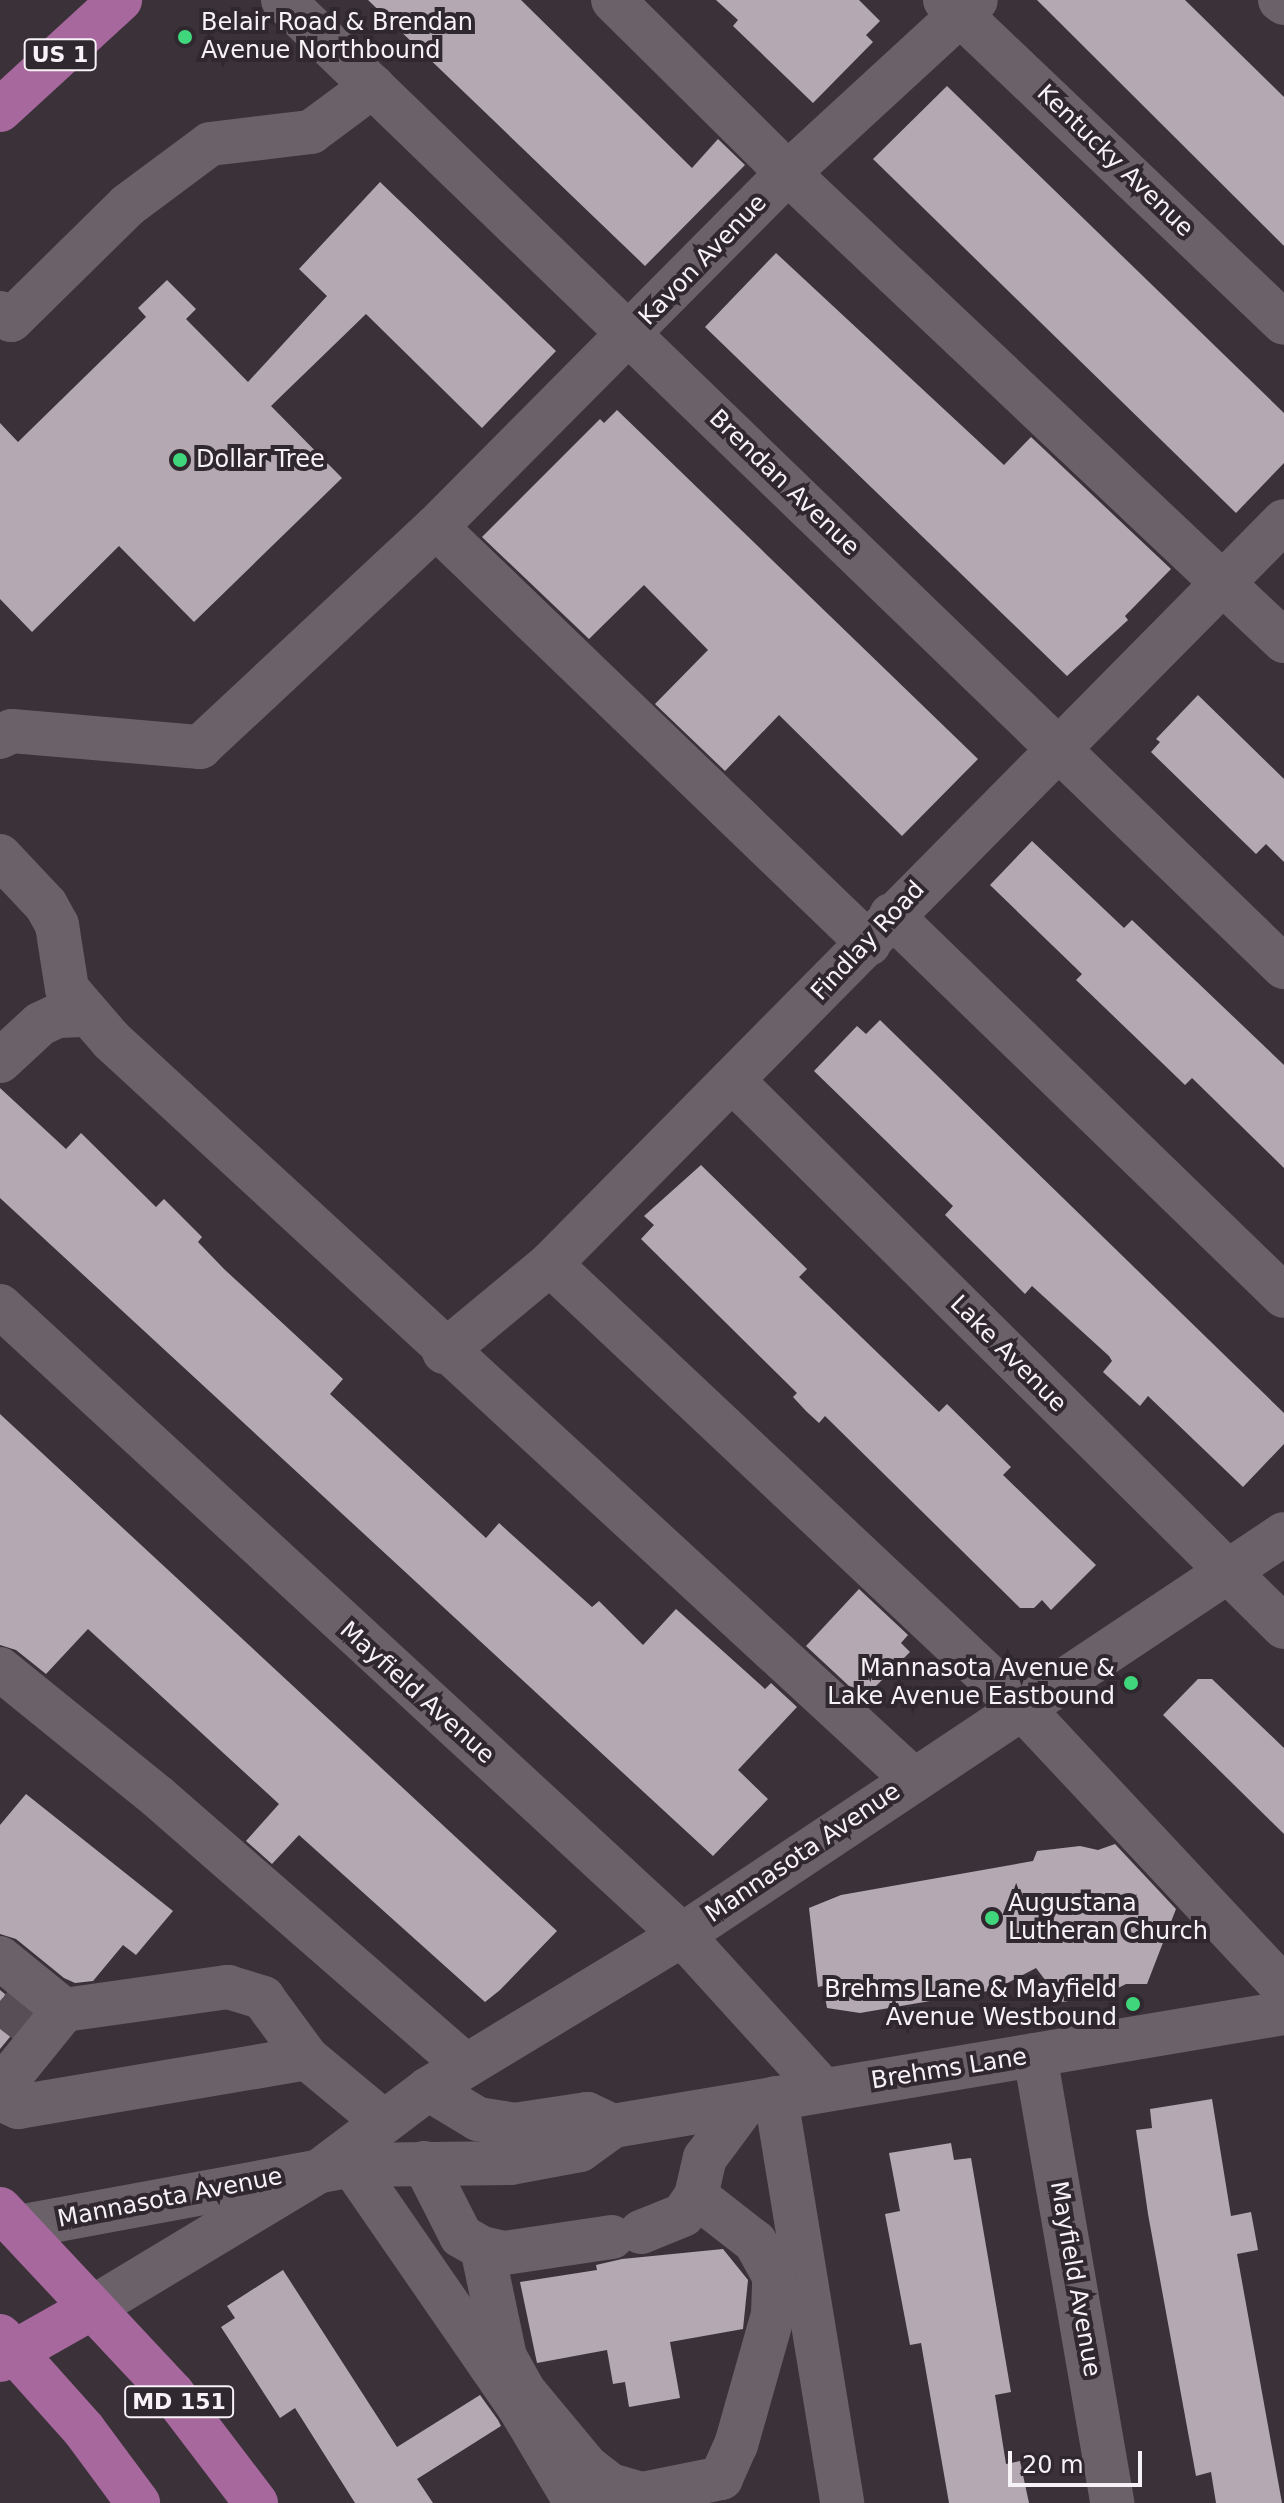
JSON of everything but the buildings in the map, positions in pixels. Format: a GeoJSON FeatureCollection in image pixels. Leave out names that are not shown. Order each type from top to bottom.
{"type":"FeatureCollection","features":[{"type":"Feature","properties":{"kind":"main road","name":"US 1"},"geometry":{"type":"LineString","coordinates":[[0,110],[120,0]]}},
{"type":"Feature","properties":{"kind":"main road","name":"MD 151"},"geometry":{"type":"LineString","coordinates":[[6,2224],[92,2308],[173,2394],[256,2503]]}},
{"type":"Feature","properties":{"kind":"main road"},"geometry":{"type":"LineString","coordinates":[[92,2308],[4,2348],[84,2430],[138,2503]]}},
{"type":"Feature","properties":{"kind":"street","name":"Brendan Avenue"},"geometry":{"type":"LineString","coordinates":[[283,0],[1284,967]]}},
{"type":"Feature","properties":{"kind":"street"},"geometry":{"type":"LineString","coordinates":[[613,0],[788,173],[1224,581],[1284,641]]}},
{"type":"Feature","properties":{"kind":"street","name":"Kavon Avenue"},"geometry":{"type":"LineString","coordinates":[[0,737],[12,731],[200,747],[436,527],[788,173],[961,5]]}},
{"type":"Feature","properties":{"kind":"street","name":"Kentucky Avenue"},"geometry":{"type":"LineString","coordinates":[[961,5],[1284,323]]}},
{"type":"Feature","properties":{"kind":"street"},"geometry":{"type":"LineString","coordinates":[[0,313],[11,320],[128,205],[210,144],[311,132],[373,86]]}},
{"type":"Feature","properties":{"kind":"street","name":"Findlay Road"},"geometry":{"type":"LineString","coordinates":[[444,1352],[550,1264],[1284,521]]}},
{"type":"Feature","properties":{"kind":"street"},"geometry":{"type":"LineString","coordinates":[[436,527],[1284,1296]]}},
{"type":"Feature","properties":{"kind":"street"},"geometry":{"type":"LineString","coordinates":[[0,856],[57,925],[67,989],[89,1015],[444,1352],[914,1780]]}},
{"type":"Feature","properties":{"kind":"street"},"geometry":{"type":"LineString","coordinates":[[0,1061],[40,1024],[57,1016],[89,1015]]}},
{"type":"Feature","properties":{"kind":"street","name":"Lake Avenue"},"geometry":{"type":"LineString","coordinates":[[732,1080],[1284,1627]]}},
{"type":"Feature","properties":{"kind":"street"},"geometry":{"type":"LineString","coordinates":[[550,1264],[1023,1709],[1284,1988]]}},
{"type":"Feature","properties":{"kind":"street","name":"Mayfield Avenue"},"geometry":{"type":"LineString","coordinates":[[0,1306],[682,1935],[823,2090]]}},
{"type":"Feature","properties":{"kind":"street","name":"Mannasota Avenue"},"geometry":{"type":"LineString","coordinates":[[92,2308],[337,2167],[384,2122],[428,2089],[682,1935],[1284,1534]]}},
{"type":"Feature","properties":{"kind":"street"},"geometry":{"type":"LineString","coordinates":[[0,1669],[158,1797],[466,2066]]}},
{"type":"Feature","properties":{"kind":"street"},"geometry":{"type":"LineString","coordinates":[[0,1958],[23,2053],[18,2107],[307,2058]]}},
{"type":"Feature","properties":{"kind":"street"},"geometry":{"type":"LineString","coordinates":[[23,2053],[228,1987],[263,1998],[307,2058],[384,2122]]}},
{"type":"Feature","properties":{"kind":"street","name":"Brehms Lane"},"geometry":{"type":"LineString","coordinates":[[337,2167],[510,2163],[580,2150],[613,2126],[1284,2013]]}},
{"type":"Feature","properties":{"kind":"street","name":"Mayfield Avenue"},"geometry":{"type":"LineString","coordinates":[[1035,2055],[1112,2503]]}},
{"type":"Feature","properties":{"kind":"street","name":"Brehms Lane"},"geometry":{"type":"LineString","coordinates":[[428,2089],[478,2119],[514,2125],[587,2114],[613,2126]]}},
{"type":"Feature","properties":{"kind":"street"},"geometry":{"type":"LineString","coordinates":[[424,2163],[461,2236],[482,2248],[504,2253],[626,2235],[683,2215],[696,2196],[705,2158],[761,2101]]}},
{"type":"Feature","properties":{"kind":"street"},"geometry":{"type":"LineString","coordinates":[[761,2101],[789,2273],[842,2503]]}},
{"type":"Feature","properties":{"kind":"street"},"geometry":{"type":"LineString","coordinates":[[337,2167],[586,2466],[610,2485],[642,2494],[721,2478],[736,2445],[773,2314],[789,2273]]}},
{"type":"Feature","properties":{"kind":"street","name":"Mannasota Avenue"},"geometry":{"type":"LineString","coordinates":[[6,2224],[337,2167]]}},
{"type":"Feature","properties":{"kind":"street"},"geometry":{"type":"LineString","coordinates":[[696,2196],[789,2273]]}},
{"type":"Feature","properties":{"kind":"street"},"geometry":{"type":"LineString","coordinates":[[482,2248],[497,2362],[576,2503]]}},
{"type":"Feature","properties":{"kind":"tunnel"},"geometry":{"type":"LineString","coordinates":[[0,2001],[27,2022]]}},
{"type":"Feature","properties":{"kind":"place","name":"Belair Road & Brendan Avenue Northbound"},"geometry":{"type":"Point","coordinates":[185,37]}},
{"type":"Feature","properties":{"kind":"place","name":"Dollar Tree"},"geometry":{"type":"Point","coordinates":[180,460]}},
{"type":"Feature","properties":{"kind":"place","name":"Mannasota Avenue & Lake Avenue Eastbound"},"geometry":{"type":"Point","coordinates":[1131,1683]}},
{"type":"Feature","properties":{"kind":"place","name":"Augustana Lutheran Church"},"geometry":{"type":"Point","coordinates":[992,1918]}},
{"type":"Feature","properties":{"kind":"place","name":"Brehms Lane & Mayfield Avenue Westbound"},"geometry":{"type":"Point","coordinates":[1133,2004]}}]}
